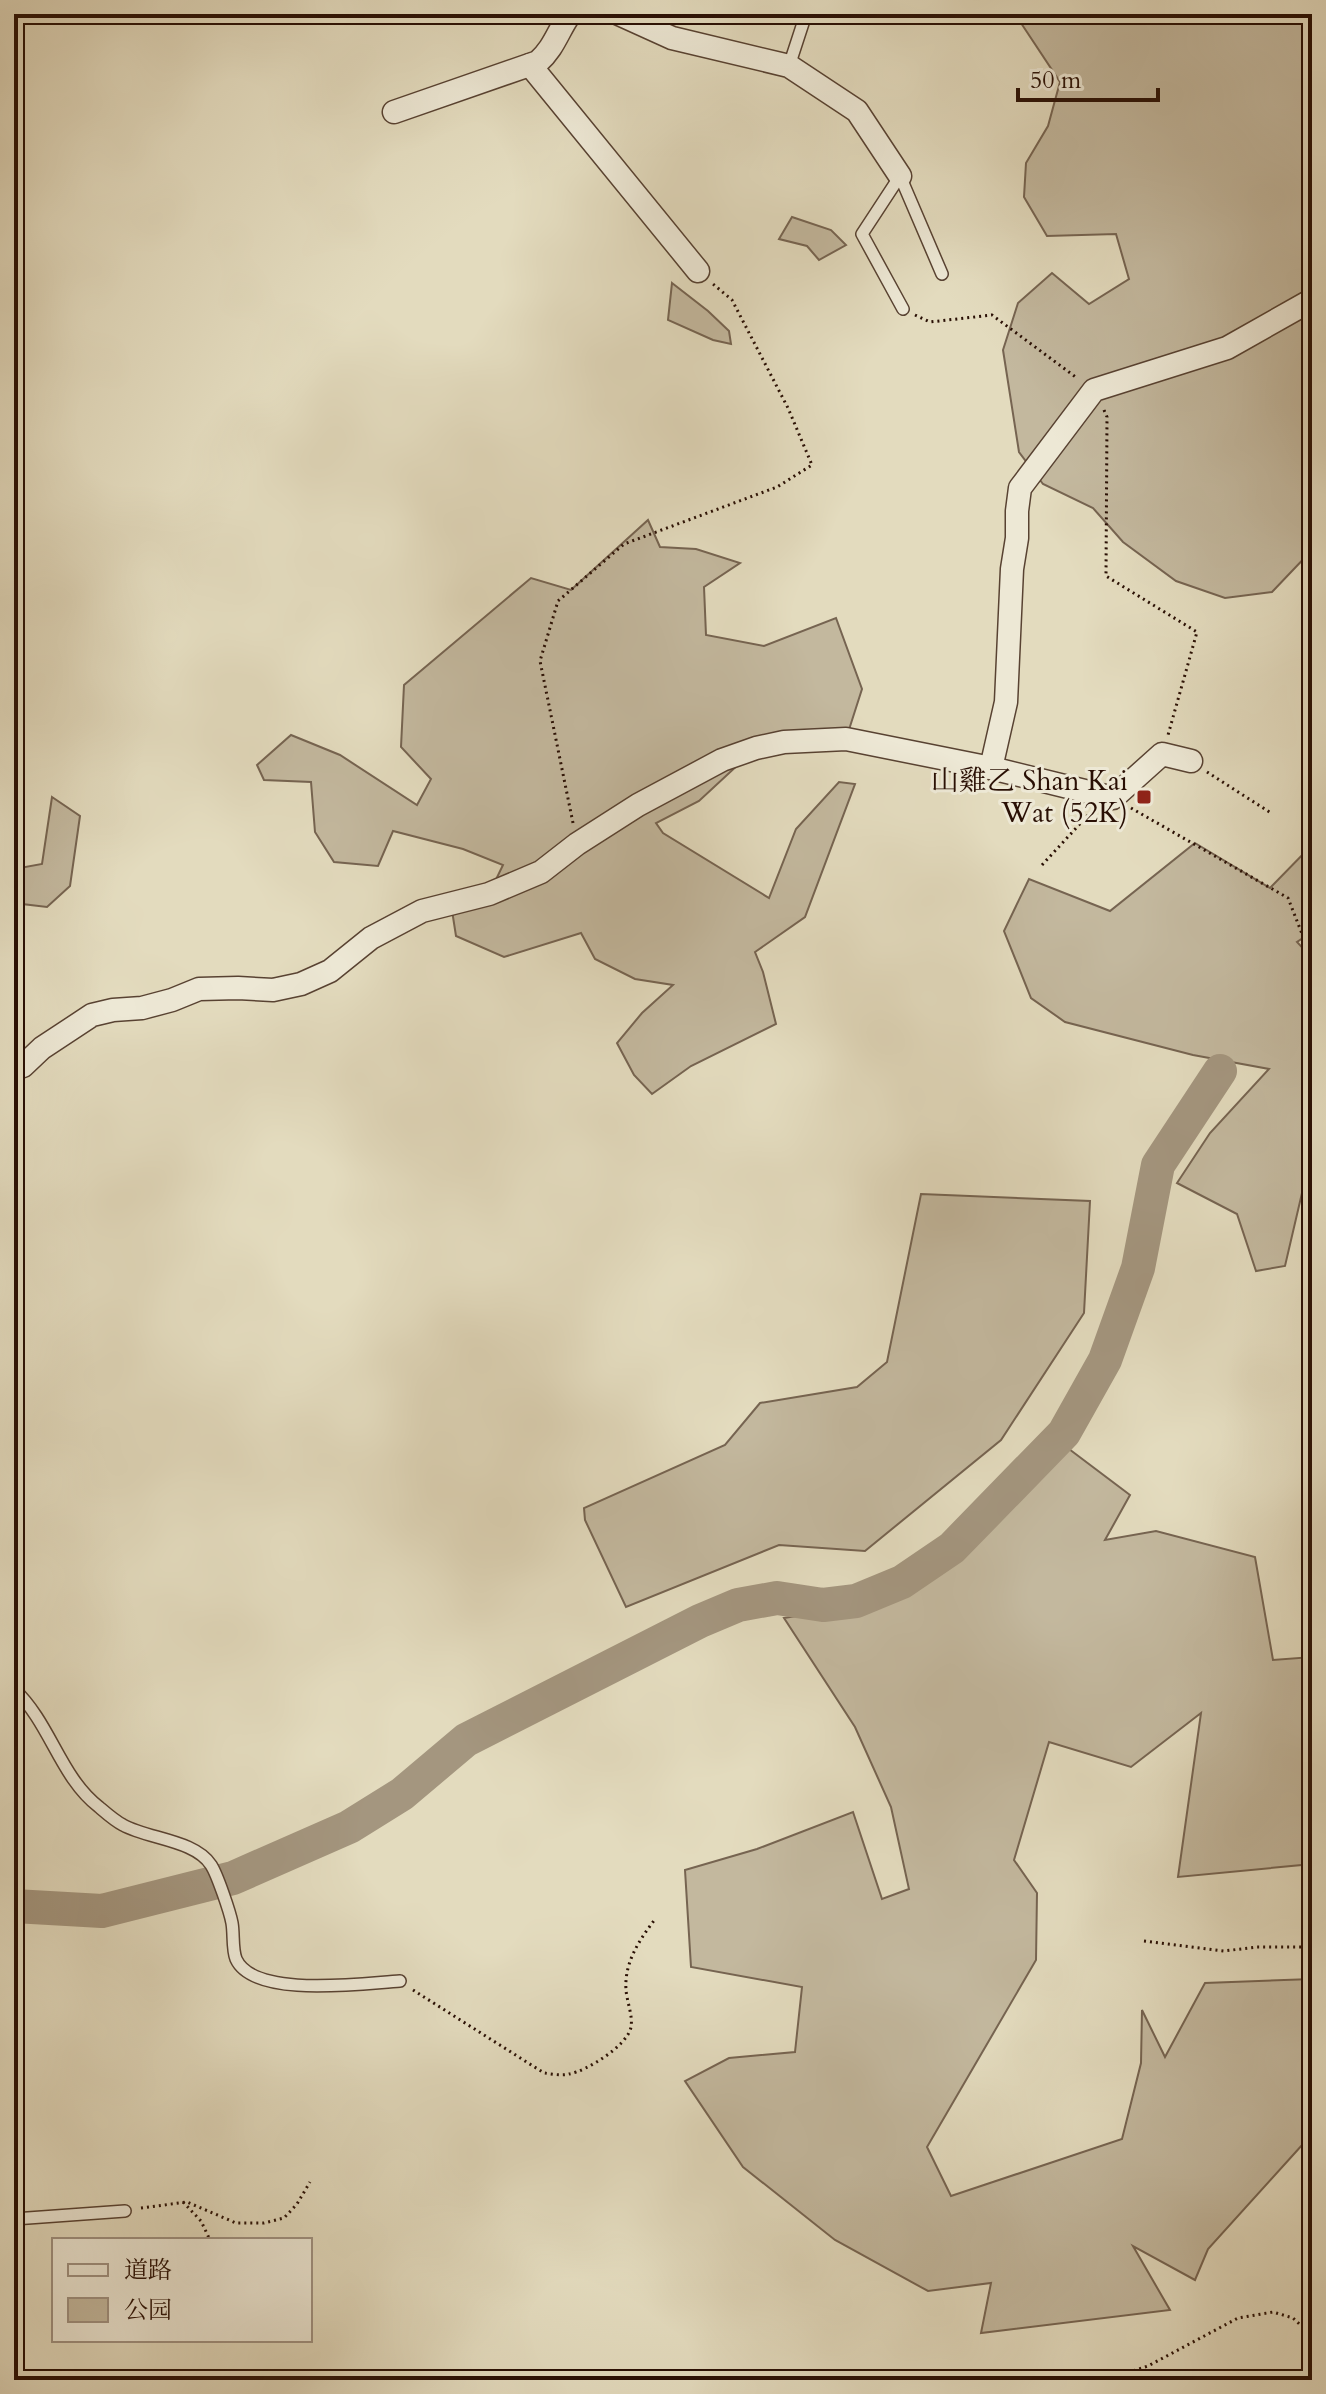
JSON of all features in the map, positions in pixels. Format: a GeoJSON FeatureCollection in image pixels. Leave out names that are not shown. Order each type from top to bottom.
{"type":"FeatureCollection","features":[{"type":"Feature","properties":{"kind":"street"},"geometry":{"type":"LineString","coordinates":[[394,112],[538,62],[555,43],[570,14]]}},
{"type":"Feature","properties":{"kind":"street"},"geometry":{"type":"LineString","coordinates":[[619,14],[672,38],[789,66],[857,111],[900,176]]}},
{"type":"Feature","properties":{"kind":"street"},"geometry":{"type":"LineString","coordinates":[[530,65],[698,271]]}},
{"type":"Feature","properties":{"kind":"street"},"geometry":{"type":"LineString","coordinates":[[991,768],[1006,702],[1012,569],[1020,488],[1094,390],[1227,348],[1312,300]]}},
{"type":"Feature","properties":{"kind":"street"},"geometry":{"type":"LineString","coordinates":[[14,1069],[23,1066],[42,1048],[92,1015],[142,1008],[199,989],[273,990],[301,984],[330,971],[371,938],[422,911],[489,894],[541,872],[577,844],[638,805],[722,760],[756,748],[784,742],[846,739],[991,768],[1113,798],[1162,754],[1191,761]]}},
{"type":"Feature","properties":{"kind":"lane"},"geometry":{"type":"LineString","coordinates":[[789,66],[806,14]]}},
{"type":"Feature","properties":{"kind":"lane"},"geometry":{"type":"LineString","coordinates":[[900,176],[942,274]]}},
{"type":"Feature","properties":{"kind":"lane"},"geometry":{"type":"LineString","coordinates":[[900,176],[862,234],[903,309]]}},
{"type":"Feature","properties":{"kind":"lane"},"geometry":{"type":"LineString","coordinates":[[14,1689],[32,1708],[74,1783],[95,1804],[123,1825],[193,1850],[211,1865],[231,1919],[237,1960],[250,1973],[273,1983],[305,1987],[400,1981]]}},
{"type":"Feature","properties":{"kind":"lane"},"geometry":{"type":"LineString","coordinates":[[14,2219],[125,2211]]}},
{"type":"Feature","properties":{"kind":"path"},"geometry":{"type":"LineString","coordinates":[[577,844],[540,661],[558,601],[624,544],[777,487],[812,465],[788,408],[732,300],[698,271]]}},
{"type":"Feature","properties":{"kind":"path"},"geometry":{"type":"LineString","coordinates":[[903,309],[930,322],[992,315],[1094,390],[1107,417],[1106,576],[1197,632],[1162,754]]}},
{"type":"Feature","properties":{"kind":"path"},"geometry":{"type":"LineString","coordinates":[[1191,761],[1271,813]]}},
{"type":"Feature","properties":{"kind":"path"},"geometry":{"type":"LineString","coordinates":[[1042,865],[1094,809],[1113,798],[1288,898],[1312,952]]}},
{"type":"Feature","properties":{"kind":"path"},"geometry":{"type":"LineString","coordinates":[[400,1981],[544,2073],[569,2074],[596,2063],[627,2037],[632,2025],[626,1987],[629,1962],[656,1918]]}},
{"type":"Feature","properties":{"kind":"path"},"geometry":{"type":"LineString","coordinates":[[1144,1941],[1224,1951],[1257,1947],[1312,1947]]}},
{"type":"Feature","properties":{"kind":"path"},"geometry":{"type":"LineString","coordinates":[[125,2211],[187,2202],[236,2223],[264,2223],[284,2218],[310,2182]]}},
{"type":"Feature","properties":{"kind":"path"},"geometry":{"type":"LineString","coordinates":[[183,2202],[201,2221],[209,2238]]}},
{"type":"Feature","properties":{"kind":"path"},"geometry":{"type":"LineString","coordinates":[[1105,2380],[1148,2366],[1238,2318],[1273,2312],[1293,2318],[1312,2336]]}},
{"type":"Feature","properties":{"kind":"green space"},"geometry":{"type":"Polygon","coordinates":[[[1015,14],[1312,14],[1312,550],[1272,592],[1225,598],[1176,581],[1123,542],[1093,508],[1043,484],[1019,452],[1003,350],[1018,303],[1052,273],[1089,304],[1129,279],[1116,234],[1047,236],[1024,197],[1026,163],[1048,126],[1060,82],[1015,14]]]}},
{"type":"Feature","properties":{"kind":"green space"},"geometry":{"type":"Polygon","coordinates":[[[792,217],[831,230],[846,245],[819,260],[807,246],[779,239],[792,217]]]}},
{"type":"Feature","properties":{"kind":"green space"},"geometry":{"type":"Polygon","coordinates":[[[672,283],[729,331],[731,344],[713,340],[668,320],[672,283]]]}},
{"type":"Feature","properties":{"kind":"green space"},"geometry":{"type":"Polygon","coordinates":[[[648,520],[660,547],[696,549],[740,563],[704,587],[706,635],[764,646],[836,618],[862,689],[846,739],[741,762],[699,801],[656,823],[663,833],[769,898],[796,829],[839,782],[855,784],[805,917],[755,952],[776,1024],[691,1066],[652,1094],[634,1075],[617,1043],[642,1013],[673,985],[635,979],[595,959],[581,933],[504,957],[456,936],[451,904],[489,894],[503,865],[463,849],[393,831],[378,866],[334,862],[315,832],[311,782],[264,780],[257,765],[291,735],[340,755],[417,805],[431,779],[401,747],[404,685],[531,578],[571,590],[648,520]]]}},
{"type":"Feature","properties":{"kind":"green space"},"geometry":{"type":"Polygon","coordinates":[[[52,797],[80,816],[70,886],[47,907],[14,903],[14,869],[42,864],[52,797]]]}},
{"type":"Feature","properties":{"kind":"green space"},"geometry":{"type":"Polygon","coordinates":[[[1195,843],[1270,888],[1312,845],[1312,932],[1297,942],[1312,958],[1312,1162],[1285,1266],[1256,1271],[1237,1214],[1177,1183],[1210,1133],[1269,1069],[1193,1055],[1065,1022],[1031,998],[1004,931],[1029,879],[1110,911],[1195,843]]]}},
{"type":"Feature","properties":{"kind":"green space"},"geometry":{"type":"Polygon","coordinates":[[[921,1194],[1090,1201],[1084,1313],[1001,1440],[865,1551],[779,1545],[626,1607],[585,1520],[584,1508],[725,1445],[760,1403],[857,1387],[887,1362],[921,1194]]]}},
{"type":"Feature","properties":{"kind":"green space"},"geometry":{"type":"Polygon","coordinates":[[[1069,1449],[1130,1495],[1105,1540],[1156,1531],[1255,1557],[1273,1660],[1312,1657],[1312,1864],[1178,1877],[1201,1713],[1131,1767],[1049,1742],[1014,1860],[1037,1893],[1036,1960],[927,2147],[951,2196],[1122,2139],[1141,2063],[1142,2010],[1165,2057],[1205,1983],[1312,1979],[1312,2134],[1208,2249],[1195,2280],[1133,2246],[1170,2310],[981,2333],[991,2283],[928,2291],[835,2240],[743,2167],[685,2081],[729,2058],[795,2052],[802,1987],[691,1967],[685,1870],[757,1849],[853,1812],[882,1899],[909,1889],[891,1807],[855,1727],[784,1618],[893,1600],[1069,1449]]]}},
{"type":"Feature","properties":{"kind":"waterway"},"geometry":{"type":"LineString","coordinates":[[14,1906],[102,1911],[233,1878],[349,1827],[402,1794],[466,1740],[700,1621],[738,1605],[777,1598],[823,1605],[856,1601],[902,1582],[952,1548],[1064,1433],[1105,1360],[1138,1268],[1158,1165],[1220,1071]]}},
{"type":"Feature","properties":{"kind":"place","name":"山雞乙 Shan Kai Wat (52K)"},"geometry":{"type":"Point","coordinates":[1144,797]}}]}
